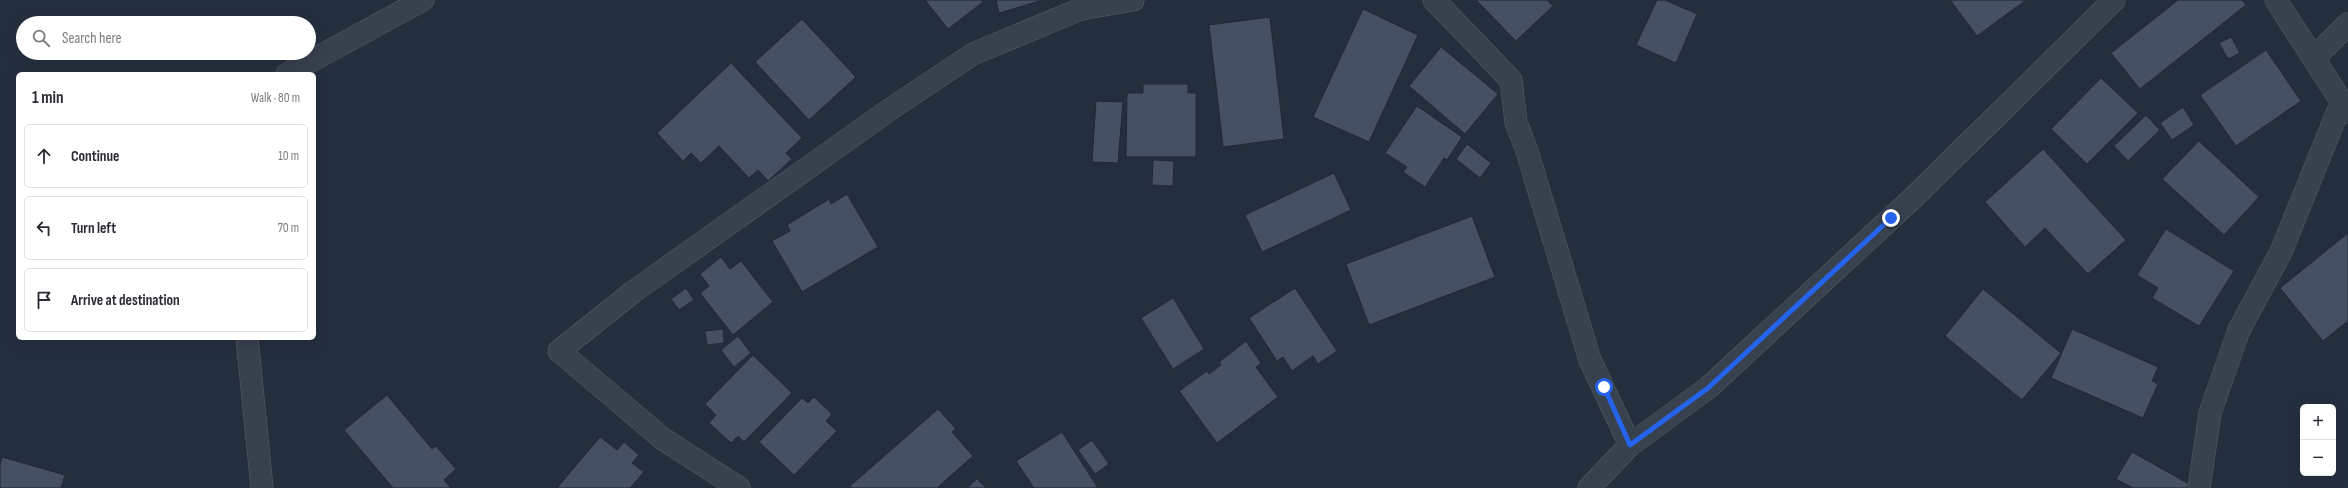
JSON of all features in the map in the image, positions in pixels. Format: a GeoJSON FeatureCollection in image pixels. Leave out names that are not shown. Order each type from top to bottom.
{"type":"FeatureCollection","features":[{"type":"Feature","properties":{"kind":"street"},"geometry":{"type":"LineString","coordinates":[[316,58],[423,0]]}},
{"type":"Feature","properties":{"kind":"street"},"geometry":{"type":"LineString","coordinates":[[739,488],[663,439],[559,351],[633,292],[889,110],[973,54],[1081,9],[1133,0]]}},
{"type":"Feature","properties":{"kind":"street"},"geometry":{"type":"LineString","coordinates":[[1434,0],[1511,80],[1516,122],[1527,151],[1590,360],[1630,445]]}},
{"type":"Feature","properties":{"kind":"street"},"geometry":{"type":"LineString","coordinates":[[1589,488],[1630,445],[1719,377],[1914,197],[2114,0]]}},
{"type":"Feature","properties":{"kind":"street"},"geometry":{"type":"LineString","coordinates":[[2199,488],[2210,413],[2239,330],[2281,252],[2345,106],[2276,0]]}},
{"type":"Feature","properties":{"kind":"street"},"geometry":{"type":"LineString","coordinates":[[2314,58],[2348,24]]}},
{"type":"Feature","properties":{"kind":"street"},"geometry":{"type":"LineString","coordinates":[[291,72],[313,60]]}},
{"type":"Feature","properties":{"kind":"street"},"geometry":{"type":"LineString","coordinates":[[247,340],[262,488]]}},
{"type":"Feature","properties":{"kind":"building"},"geometry":{"type":"Polygon","coordinates":[[[925,0],[981,0],[983,2],[948,29],[925,0]]]}},
{"type":"Feature","properties":{"kind":"building"},"geometry":{"type":"Polygon","coordinates":[[[996,0],[1043,0],[999,13],[996,0]]]}},
{"type":"Feature","properties":{"kind":"building"},"geometry":{"type":"Polygon","coordinates":[[[1476,0],[1547,0],[1553,6],[1516,41],[1476,0]]]}},
{"type":"Feature","properties":{"kind":"building"},"geometry":{"type":"Polygon","coordinates":[[[1657,0],[1665,0],[1697,14],[1676,63],[1636,45],[1657,0]]]}},
{"type":"Feature","properties":{"kind":"building"},"geometry":{"type":"Polygon","coordinates":[[[1950,0],[2026,0],[1977,36],[1950,0]]]}},
{"type":"Feature","properties":{"kind":"building"},"geometry":{"type":"Polygon","coordinates":[[[2178,0],[2242,0],[2246,5],[2140,89],[2111,53],[2178,0]]]}},
{"type":"Feature","properties":{"kind":"building"},"geometry":{"type":"Polygon","coordinates":[[[1363,9],[1418,35],[1369,142],[1313,117],[1363,9]]]}},
{"type":"Feature","properties":{"kind":"building"},"geometry":{"type":"Polygon","coordinates":[[[1270,17],[1284,139],[1223,147],[1209,25],[1270,17]]]}},
{"type":"Feature","properties":{"kind":"building"},"geometry":{"type":"Polygon","coordinates":[[[802,19],[856,77],[809,120],[755,62],[802,19]]]}},
{"type":"Feature","properties":{"kind":"building"},"geometry":{"type":"Polygon","coordinates":[[[2231,37],[2240,53],[2228,59],[2219,43],[2231,37]]]}},
{"type":"Feature","properties":{"kind":"building"},"geometry":{"type":"Polygon","coordinates":[[[1441,47],[1498,94],[1465,134],[1409,86],[1441,47]]]}},
{"type":"Feature","properties":{"kind":"building"},"geometry":{"type":"Polygon","coordinates":[[[2266,50],[2301,101],[2236,146],[2200,95],[2266,50]]]}},
{"type":"Feature","properties":{"kind":"building"},"geometry":{"type":"Polygon","coordinates":[[[731,63],[802,138],[786,153],[792,159],[768,181],[758,170],[749,178],[719,146],[701,163],[691,153],[683,161],[657,133],[731,63]]]}},
{"type":"Feature","properties":{"kind":"building"},"geometry":{"type":"Polygon","coordinates":[[[2101,78],[2138,113],[2087,164],[2051,129],[2101,78]]]}},
{"type":"Feature","properties":{"kind":"building"},"geometry":{"type":"Polygon","coordinates":[[[1143,84],[1188,84],[1188,93],[1196,93],[1196,157],[1126,157],[1127,93],[1143,93],[1143,84]]]}},
{"type":"Feature","properties":{"kind":"building"},"geometry":{"type":"Polygon","coordinates":[[[1096,101],[1123,102],[1118,163],[1092,162],[1096,101]]]}},
{"type":"Feature","properties":{"kind":"building"},"geometry":{"type":"Polygon","coordinates":[[[1417,106],[1462,137],[1447,160],[1444,158],[1425,187],[1403,172],[1407,167],[1385,153],[1417,106]]]}},
{"type":"Feature","properties":{"kind":"building"},"geometry":{"type":"Polygon","coordinates":[[[2183,107],[2194,125],[2172,140],[2160,123],[2183,107]]]}},
{"type":"Feature","properties":{"kind":"building"},"geometry":{"type":"Polygon","coordinates":[[[2146,115],[2160,130],[2128,161],[2114,146],[2146,115]]]}},
{"type":"Feature","properties":{"kind":"building"},"geometry":{"type":"Polygon","coordinates":[[[2199,141],[2259,197],[2224,235],[2162,179],[2199,141]]]}},
{"type":"Feature","properties":{"kind":"building"},"geometry":{"type":"Polygon","coordinates":[[[1467,144],[1491,163],[1480,178],[1456,159],[1467,144]]]}},
{"type":"Feature","properties":{"kind":"building"},"geometry":{"type":"Polygon","coordinates":[[[2043,149],[2126,240],[2088,274],[2045,228],[2025,247],[1985,202],[2043,149]]]}},
{"type":"Feature","properties":{"kind":"building"},"geometry":{"type":"Polygon","coordinates":[[[1153,160],[1174,161],[1173,186],[1152,185],[1153,160]]]}},
{"type":"Feature","properties":{"kind":"building"},"geometry":{"type":"Polygon","coordinates":[[[1334,173],[1351,210],[1262,252],[1245,215],[1334,173]]]}},
{"type":"Feature","properties":{"kind":"building"},"geometry":{"type":"Polygon","coordinates":[[[847,194],[878,247],[802,292],[772,241],[790,231],[787,225],[829,199],[831,204],[847,194]]]}},
{"type":"Feature","properties":{"kind":"building"},"geometry":{"type":"Polygon","coordinates":[[[1472,216],[1495,277],[1369,325],[1346,264],[1472,216]]]}},
{"type":"Feature","properties":{"kind":"building"},"geometry":{"type":"Polygon","coordinates":[[[2166,229],[2234,271],[2199,326],[2152,298],[2158,288],[2137,275],[2166,229]]]}},
{"type":"Feature","properties":{"kind":"building"},"geometry":{"type":"Polygon","coordinates":[[[2348,233],[2348,321],[2323,341],[2280,288],[2348,233]]]}},
{"type":"Feature","properties":{"kind":"building"},"geometry":{"type":"Polygon","coordinates":[[[721,257],[730,269],[741,261],[773,302],[733,335],[700,293],[709,286],[700,274],[721,257]]]}},
{"type":"Feature","properties":{"kind":"building"},"geometry":{"type":"Polygon","coordinates":[[[686,288],[694,300],[679,310],[671,299],[686,288]]]}},
{"type":"Feature","properties":{"kind":"building"},"geometry":{"type":"Polygon","coordinates":[[[1295,288],[1337,351],[1318,364],[1313,356],[1292,371],[1283,357],[1277,361],[1249,318],[1295,288]]]}},
{"type":"Feature","properties":{"kind":"building"},"geometry":{"type":"Polygon","coordinates":[[[1983,289],[2061,353],[2022,400],[1945,336],[1983,289]]]}},
{"type":"Feature","properties":{"kind":"building"},"geometry":{"type":"Polygon","coordinates":[[[1173,298],[1204,349],[1173,369],[1141,318],[1173,298]]]}},
{"type":"Feature","properties":{"kind":"building"},"geometry":{"type":"Polygon","coordinates":[[[723,329],[724,343],[707,345],[705,331],[723,329]]]}},
{"type":"Feature","properties":{"kind":"building"},"geometry":{"type":"Polygon","coordinates":[[[2072,329],[2158,367],[2152,381],[2158,384],[2143,418],[2051,378],[2072,329]]]}},
{"type":"Feature","properties":{"kind":"building"},"geometry":{"type":"Polygon","coordinates":[[[738,336],[751,353],[734,367],[721,350],[738,336]]]}},
{"type":"Feature","properties":{"kind":"building"},"geometry":{"type":"Polygon","coordinates":[[[1246,341],[1261,363],[1256,367],[1278,397],[1217,443],[1179,391],[1207,371],[1209,374],[1221,365],[1219,362],[1246,341]]]}},
{"type":"Feature","properties":{"kind":"building"},"geometry":{"type":"Polygon","coordinates":[[[753,355],[792,393],[744,442],[738,436],[731,443],[709,423],[716,415],[705,404],[753,355]]]}},
{"type":"Feature","properties":{"kind":"building"},"geometry":{"type":"Polygon","coordinates":[[[387,395],[432,449],[436,446],[456,469],[444,480],[451,488],[393,488],[344,430],[387,395]]]}},
{"type":"Feature","properties":{"kind":"building"},"geometry":{"type":"Polygon","coordinates":[[[814,397],[832,414],[826,421],[837,431],[794,475],[759,442],[802,398],[808,403],[814,397]]]}},
{"type":"Feature","properties":{"kind":"building"},"geometry":{"type":"Polygon","coordinates":[[[938,409],[956,429],[952,432],[973,456],[937,488],[852,488],[850,486],[938,409]]]}},
{"type":"Feature","properties":{"kind":"building"},"geometry":{"type":"Polygon","coordinates":[[[1062,432],[1098,488],[1034,488],[1016,461],[1062,432]]]}},
{"type":"Feature","properties":{"kind":"building"},"geometry":{"type":"Polygon","coordinates":[[[600,437],[617,450],[624,442],[639,455],[632,463],[644,472],[630,488],[557,488],[600,437]]]}},
{"type":"Feature","properties":{"kind":"building"},"geometry":{"type":"Polygon","coordinates":[[[1092,440],[1109,464],[1095,474],[1078,450],[1092,440]]]}},
{"type":"Feature","properties":{"kind":"building"},"geometry":{"type":"Polygon","coordinates":[[[2132,452],[2189,484],[2186,488],[2133,488],[2116,479],[2132,452]]]}},
{"type":"Feature","properties":{"kind":"building"},"geometry":{"type":"Polygon","coordinates":[[[2,457],[65,475],[61,488],[0,488],[0,465],[2,457]]]}},
{"type":"Feature","properties":{"kind":"building"},"geometry":{"type":"Polygon","coordinates":[[[977,479],[986,488],[967,488],[977,479]]]}},
{"type":"Feature","properties":{"kind":"route"},"geometry":{"type":"LineString","coordinates":[[1604,387],[1630,445],[1708,388],[1891,218]]}}]}
